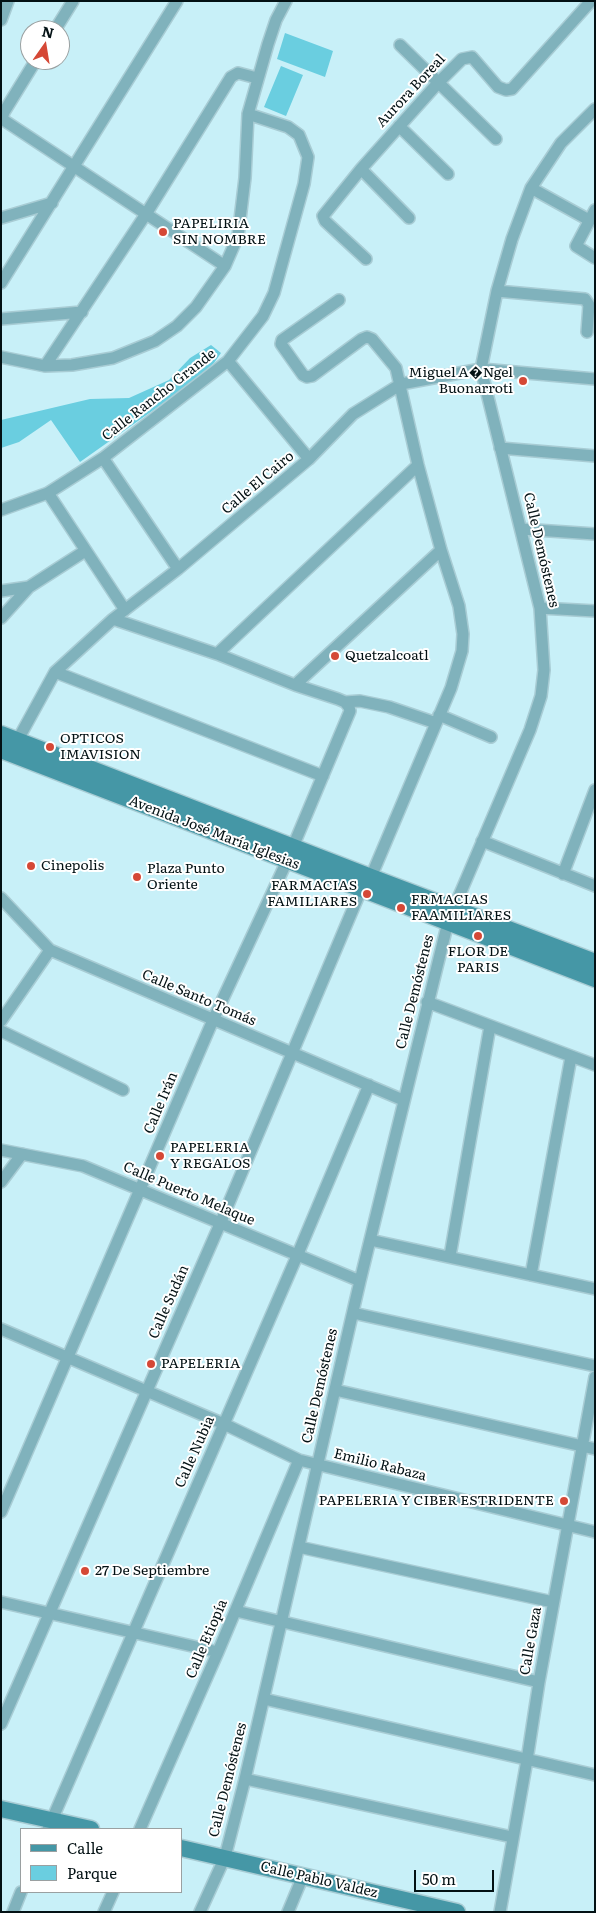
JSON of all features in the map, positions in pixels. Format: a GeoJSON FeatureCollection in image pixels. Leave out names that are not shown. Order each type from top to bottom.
{"type":"FeatureCollection","features":[{"type":"Feature","properties":{"kind":"main road","name":"Avenida José María Iglesias"},"geometry":{"type":"LineString","coordinates":[[1,734],[10,748],[102,781],[366,884],[595,962]]}},
{"type":"Feature","properties":{"kind":"main road","name":"Avenida José María Iglesias"},"geometry":{"type":"LineString","coordinates":[[450,914],[595,979]]}},
{"type":"Feature","properties":{"kind":"main road"},"geometry":{"type":"LineString","coordinates":[[1,1809],[49,1825],[80,1828]]}},
{"type":"Feature","properties":{"kind":"main road","name":"Calle Pablo Valdez"},"geometry":{"type":"LineString","coordinates":[[182,1848],[457,1912]]}},
{"type":"Feature","properties":{"kind":"street"},"geometry":{"type":"LineString","coordinates":[[1,20],[8,1]]}},
{"type":"Feature","properties":{"kind":"street"},"geometry":{"type":"LineString","coordinates":[[61,20],[73,1]]}},
{"type":"Feature","properties":{"kind":"street"},"geometry":{"type":"LineString","coordinates":[[1,283],[177,1]]}},
{"type":"Feature","properties":{"kind":"street"},"geometry":{"type":"LineString","coordinates":[[1,357],[46,366],[99,361],[127,353],[154,341],[177,326],[196,306],[225,266],[236,242],[240,224],[248,114],[257,78],[276,20],[286,1]]}},
{"type":"Feature","properties":{"kind":"street","name":"Aurora Boreal"},"geometry":{"type":"LineString","coordinates":[[366,259],[325,221],[323,216],[361,169],[460,61],[472,57],[498,87],[506,90],[512,89],[591,1]]}},
{"type":"Feature","properties":{"kind":"street"},"geometry":{"type":"LineString","coordinates":[[400,45],[496,139]]}},
{"type":"Feature","properties":{"kind":"street"},"geometry":{"type":"LineString","coordinates":[[30,70],[4,112],[2,119],[225,266]]}},
{"type":"Feature","properties":{"kind":"street"},"geometry":{"type":"LineString","coordinates":[[46,366],[146,214],[232,77],[238,73],[257,78]]}},
{"type":"Feature","properties":{"kind":"street","name":"Calle Demóstenes"},"geometry":{"type":"LineString","coordinates":[[200,1912],[225,1857],[245,1779],[360,1281],[450,914],[530,730],[541,696],[544,670],[540,608],[481,369],[497,291],[512,239],[531,188],[561,143],[595,110]]}},
{"type":"Feature","properties":{"kind":"street","name":"Calle Rancho Grande"},"geometry":{"type":"LineString","coordinates":[[1,510],[48,492],[103,458],[228,361],[263,316],[274,293],[304,184],[308,157],[299,135],[288,127],[248,114]]}},
{"type":"Feature","properties":{"kind":"street"},"geometry":{"type":"LineString","coordinates":[[400,126],[448,174]]}},
{"type":"Feature","properties":{"kind":"street"},"geometry":{"type":"LineString","coordinates":[[361,169],[409,218]]}},
{"type":"Feature","properties":{"kind":"street"},"geometry":{"type":"LineString","coordinates":[[531,188],[592,215],[576,246],[595,258]]}},
{"type":"Feature","properties":{"kind":"street"},"geometry":{"type":"LineString","coordinates":[[1,218],[52,203]]}},
{"type":"Feature","properties":{"kind":"street"},"geometry":{"type":"LineString","coordinates":[[497,291],[587,300],[587,332]]}},
{"type":"Feature","properties":{"kind":"street","name":"Calle Sudán"},"geometry":{"type":"LineString","coordinates":[[1,1724],[220,1224],[291,1053],[438,719],[457,670],[462,651],[461,611],[441,550],[418,465],[396,368],[372,339],[367,337],[308,377],[303,375],[282,346],[281,342],[339,300]]}},
{"type":"Feature","properties":{"kind":"street"},"geometry":{"type":"LineString","coordinates":[[1,319],[82,312]]}},
{"type":"Feature","properties":{"kind":"street"},"geometry":{"type":"LineString","coordinates":[[228,361],[309,459]]}},
{"type":"Feature","properties":{"kind":"street","name":"Calle El Cairo"},"geometry":{"type":"LineString","coordinates":[[10,748],[55,672],[113,619],[178,569],[309,459],[353,414],[401,384],[481,369],[595,379]]}},
{"type":"Feature","properties":{"kind":"street"},"geometry":{"type":"LineString","coordinates":[[500,448],[595,456]]}},
{"type":"Feature","properties":{"kind":"street"},"geometry":{"type":"LineString","coordinates":[[103,458],[178,569]]}},
{"type":"Feature","properties":{"kind":"street"},"geometry":{"type":"LineString","coordinates":[[217,654],[418,465]]}},
{"type":"Feature","properties":{"kind":"street"},"geometry":{"type":"LineString","coordinates":[[48,492],[125,610]]}},
{"type":"Feature","properties":{"kind":"street"},"geometry":{"type":"LineString","coordinates":[[521,529],[595,534]]}},
{"type":"Feature","properties":{"kind":"street"},"geometry":{"type":"LineString","coordinates":[[295,685],[441,550]]}},
{"type":"Feature","properties":{"kind":"street"},"geometry":{"type":"LineString","coordinates":[[1,618],[29,587],[85,551]]}},
{"type":"Feature","properties":{"kind":"street"},"geometry":{"type":"LineString","coordinates":[[1,591],[29,587]]}},
{"type":"Feature","properties":{"kind":"street"},"geometry":{"type":"LineString","coordinates":[[540,608],[595,611]]}},
{"type":"Feature","properties":{"kind":"street"},"geometry":{"type":"LineString","coordinates":[[113,619],[217,654],[347,704],[360,701],[389,707],[438,719],[491,736]]}},
{"type":"Feature","properties":{"kind":"street"},"geometry":{"type":"LineString","coordinates":[[55,672],[323,776]]}},
{"type":"Feature","properties":{"kind":"street","name":"Calle Irán"},"geometry":{"type":"LineString","coordinates":[[1,1512],[69,1358],[213,1020],[290,854],[349,714],[347,704]]}},
{"type":"Feature","properties":{"kind":"street"},"geometry":{"type":"LineString","coordinates":[[563,874],[595,790]]}},
{"type":"Feature","properties":{"kind":"street"},"geometry":{"type":"LineString","coordinates":[[482,842],[595,886]]}},
{"type":"Feature","properties":{"kind":"street","name":"Calle Santo Tomás"},"geometry":{"type":"LineString","coordinates":[[1,898],[50,950],[403,1100]]}},
{"type":"Feature","properties":{"kind":"street"},"geometry":{"type":"LineString","coordinates":[[1,1021],[50,950]]}},
{"type":"Feature","properties":{"kind":"street"},"geometry":{"type":"LineString","coordinates":[[427,1002],[595,1065]]}},
{"type":"Feature","properties":{"kind":"street"},"geometry":{"type":"LineString","coordinates":[[450,1256],[490,1026]]}},
{"type":"Feature","properties":{"kind":"street"},"geometry":{"type":"LineString","coordinates":[[1,1031],[123,1090]]}},
{"type":"Feature","properties":{"kind":"street"},"geometry":{"type":"LineString","coordinates":[[531,1275],[572,1057]]}},
{"type":"Feature","properties":{"kind":"street","name":"Calle Nubia"},"geometry":{"type":"LineString","coordinates":[[49,1825],[297,1256],[369,1085]]}},
{"type":"Feature","properties":{"kind":"street","name":"Calle Puerto Melaque"},"geometry":{"type":"LineString","coordinates":[[1,1150],[83,1166],[360,1281]]}},
{"type":"Feature","properties":{"kind":"street"},"geometry":{"type":"LineString","coordinates":[[1,1182],[22,1154]]}},
{"type":"Feature","properties":{"kind":"street"},"geometry":{"type":"LineString","coordinates":[[370,1240],[595,1289]]}},
{"type":"Feature","properties":{"kind":"street"},"geometry":{"type":"LineString","coordinates":[[353,1314],[595,1366]]}},
{"type":"Feature","properties":{"kind":"street","name":"Emilio Rabaza"},"geometry":{"type":"LineString","coordinates":[[1,1329],[224,1424],[299,1460],[595,1532]]}},
{"type":"Feature","properties":{"kind":"street","name":"Calle Gaza"},"geometry":{"type":"LineString","coordinates":[[500,1912],[539,1682],[595,1377]]}},
{"type":"Feature","properties":{"kind":"street"},"geometry":{"type":"LineString","coordinates":[[335,1390],[595,1449]]}},
{"type":"Feature","properties":{"kind":"street","name":"Calle Etiopía"},"geometry":{"type":"LineString","coordinates":[[140,1828],[236,1611],[299,1460]]}},
{"type":"Feature","properties":{"kind":"street"},"geometry":{"type":"LineString","coordinates":[[299,1547],[554,1602]]}},
{"type":"Feature","properties":{"kind":"street"},"geometry":{"type":"LineString","coordinates":[[1,1602],[132,1634],[218,1652]]}},
{"type":"Feature","properties":{"kind":"street"},"geometry":{"type":"LineString","coordinates":[[236,1611],[539,1682]]}},
{"type":"Feature","properties":{"kind":"street"},"geometry":{"type":"LineString","coordinates":[[264,1699],[595,1775]]}},
{"type":"Feature","properties":{"kind":"street"},"geometry":{"type":"LineString","coordinates":[[245,1779],[512,1836]]}},
{"type":"Feature","properties":{"kind":"street"},"geometry":{"type":"LineString","coordinates":[[288,1912],[303,1876]]}},
{"type":"Feature","properties":{"kind":"street"},"geometry":{"type":"LineString","coordinates":[[13,1912],[21,1893]]}},
{"type":"Feature","properties":{"kind":"street"},"geometry":{"type":"LineString","coordinates":[[104,1912],[113,1893]]}},
{"type":"Feature","properties":{"kind":"green space"},"geometry":{"type":"Polygon","coordinates":[[[285,33],[333,51],[325,77],[277,59],[285,33]]]}},
{"type":"Feature","properties":{"kind":"green space"},"geometry":{"type":"Polygon","coordinates":[[[281,66],[303,75],[286,116],[264,107],[281,66]]]}},
{"type":"Feature","properties":{"kind":"green space"},"geometry":{"type":"Polygon","coordinates":[[[211,345],[221,353],[214,363],[186,387],[80,462],[51,420],[19,442],[1,448],[1,420],[90,399],[129,398],[169,380],[190,358],[211,345]]]}},
{"type":"Feature","properties":{"kind":"place","name":"PAPELIRIA SIN NOMBRE"},"geometry":{"type":"Point","coordinates":[163,232]}},
{"type":"Feature","properties":{"kind":"place","name":"Miguel A�Ngel Buonarroti"},"geometry":{"type":"Point","coordinates":[523,381]}},
{"type":"Feature","properties":{"kind":"place","name":"Quetzalcoatl"},"geometry":{"type":"Point","coordinates":[335,656]}},
{"type":"Feature","properties":{"kind":"place","name":"OPTICOS IMAVISION"},"geometry":{"type":"Point","coordinates":[50,747]}},
{"type":"Feature","properties":{"kind":"place","name":"Cinepolis"},"geometry":{"type":"Point","coordinates":[31,866]}},
{"type":"Feature","properties":{"kind":"place","name":"Plaza Punto Oriente"},"geometry":{"type":"Point","coordinates":[137,877]}},
{"type":"Feature","properties":{"kind":"place","name":"FARMACIAS FAMILIARES"},"geometry":{"type":"Point","coordinates":[367,894]}},
{"type":"Feature","properties":{"kind":"place","name":"FRMACIAS FAAMILIARES"},"geometry":{"type":"Point","coordinates":[401,908]}},
{"type":"Feature","properties":{"kind":"place","name":"FLOR DE PARIS"},"geometry":{"type":"Point","coordinates":[478,936]}},
{"type":"Feature","properties":{"kind":"place","name":"PAPELERIA Y REGALOS"},"geometry":{"type":"Point","coordinates":[160,1156]}},
{"type":"Feature","properties":{"kind":"place","name":"PAPELERIA"},"geometry":{"type":"Point","coordinates":[151,1364]}},
{"type":"Feature","properties":{"kind":"place","name":"PAPELERIA Y CIBER ESTRIDENTE"},"geometry":{"type":"Point","coordinates":[564,1501]}},
{"type":"Feature","properties":{"kind":"place","name":"27 De Septiembre"},"geometry":{"type":"Point","coordinates":[85,1571]}}]}
